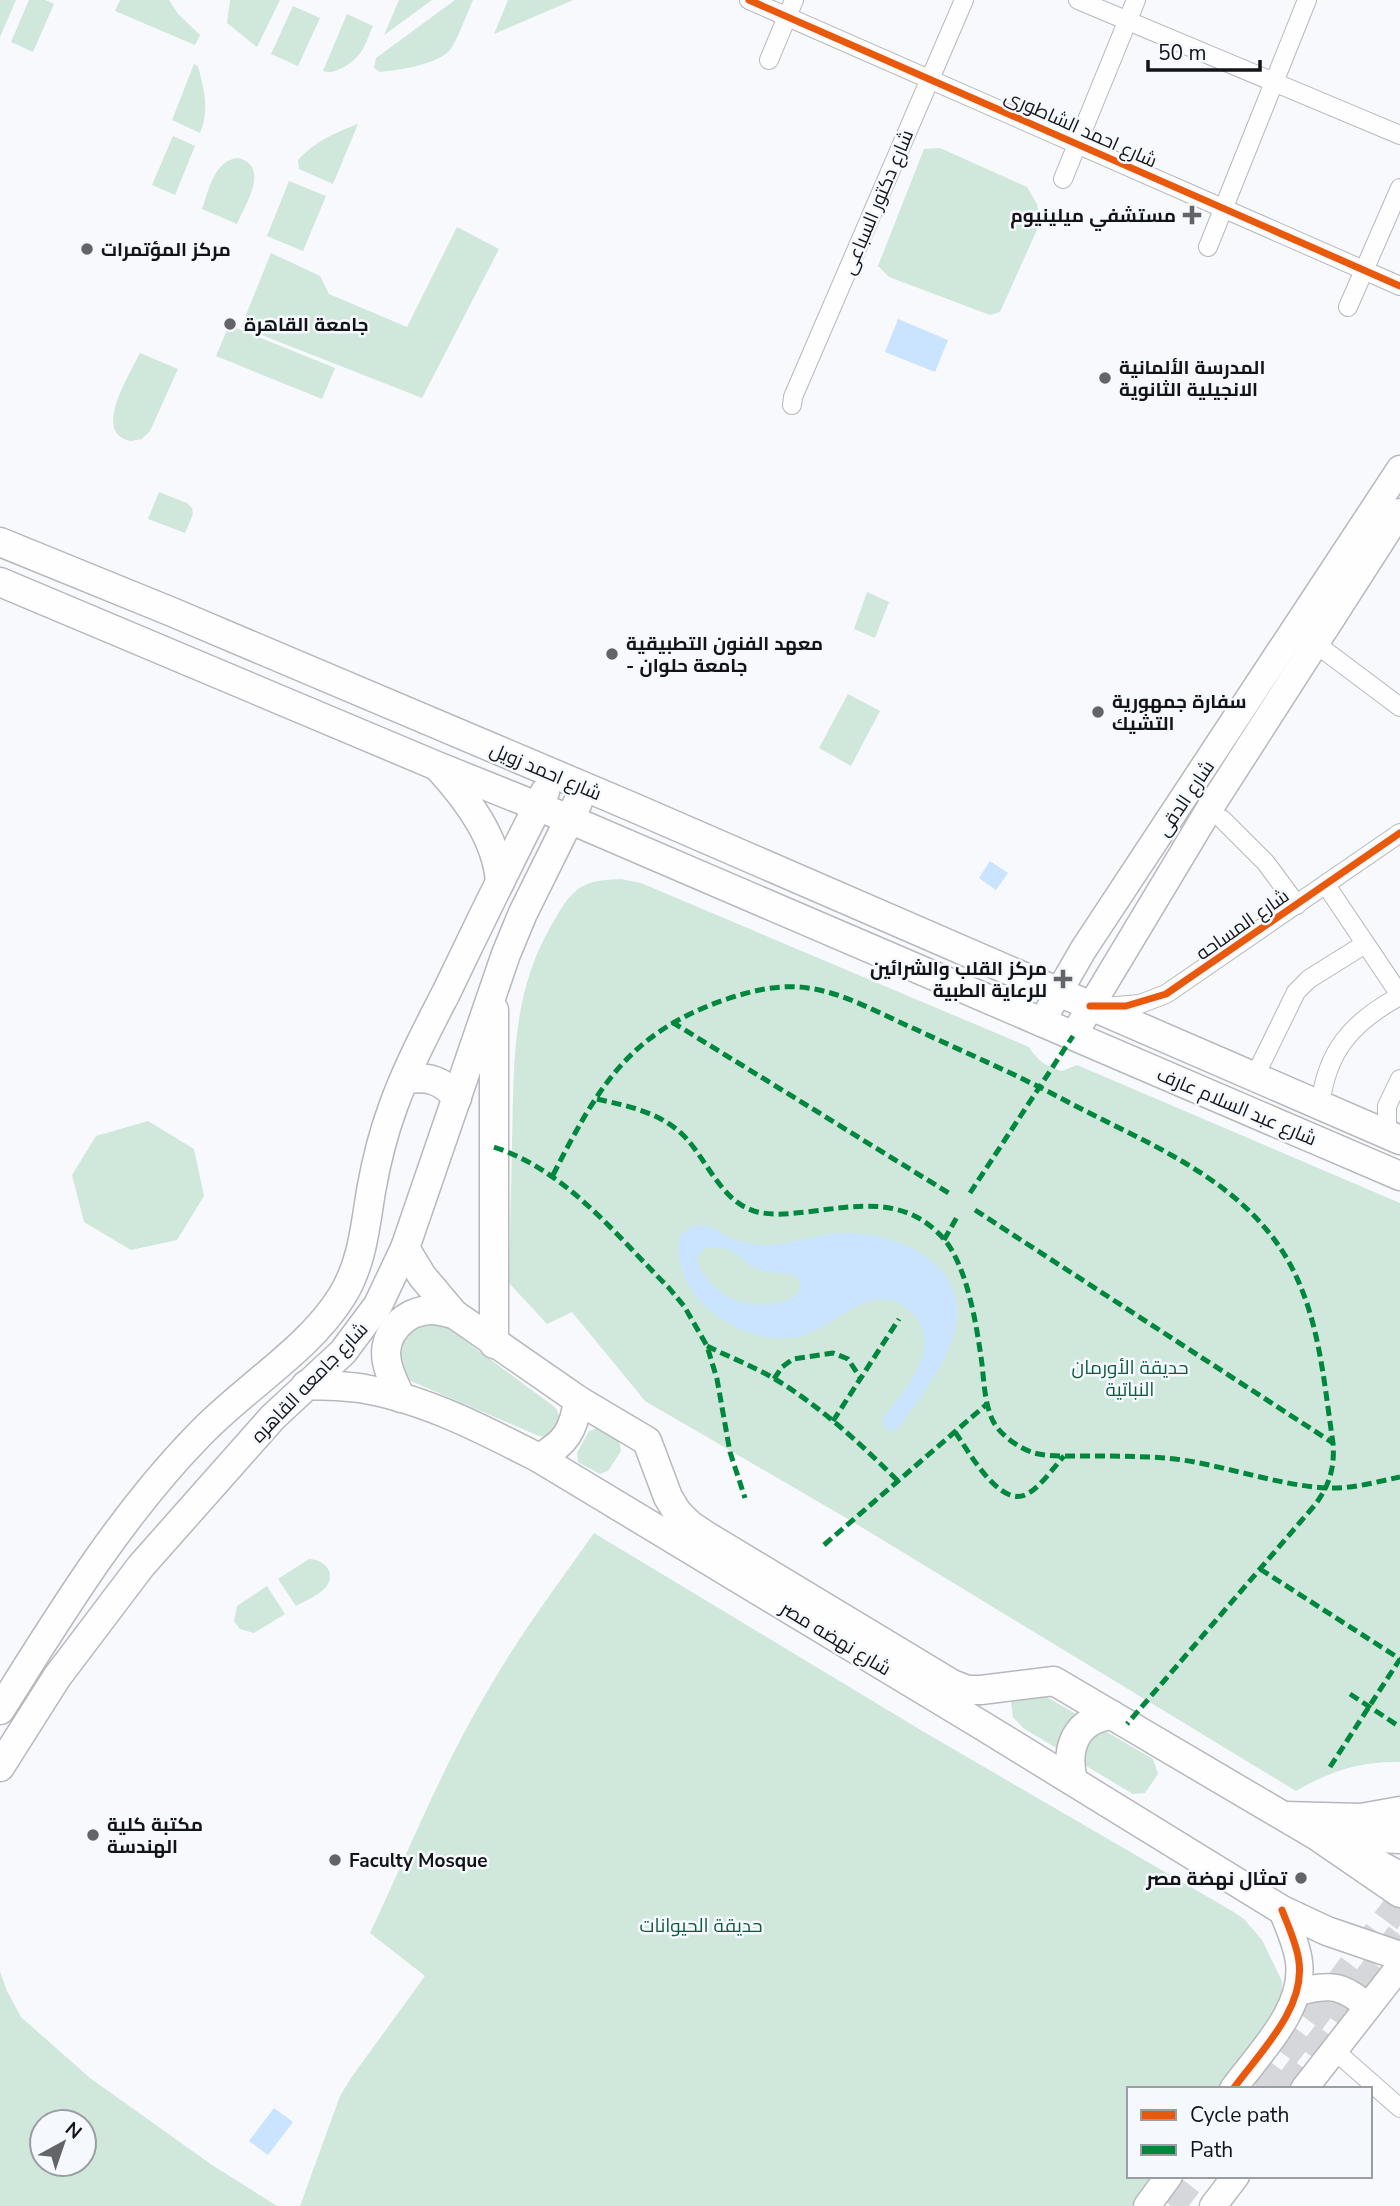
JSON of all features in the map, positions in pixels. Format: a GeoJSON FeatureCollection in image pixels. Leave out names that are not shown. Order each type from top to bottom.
{"type":"FeatureCollection","features":[{"type":"Feature","properties":{"kind":"main road","name":"شارع الدقى"},"geometry":{"type":"LineString","coordinates":[[1041,1023],[1083,950],[1400,470]]}},
{"type":"Feature","properties":{"kind":"main road","name":"شارع الدقى"},"geometry":{"type":"LineString","coordinates":[[1073,1036],[1210,808],[1400,512]]}},
{"type":"Feature","properties":{"kind":"main road","name":"شارع احمد زويل"},"geometry":{"type":"LineString","coordinates":[[0,542],[554,774],[1090,1006]]}},
{"type":"Feature","properties":{"kind":"main road","name":"شارع احمد زويل"},"geometry":{"type":"LineString","coordinates":[[0,583],[569,819],[1073,1036]]}},
{"type":"Feature","properties":{"kind":"main road"},"geometry":{"type":"LineString","coordinates":[[385,744],[397,729],[401,710]]}},
{"type":"Feature","properties":{"kind":"main road"},"geometry":{"type":"LineString","coordinates":[[437,766],[480,822],[499,865],[500,882]]}},
{"type":"Feature","properties":{"kind":"main road","name":"شارع جامعه القاهره"},"geometry":{"type":"LineString","coordinates":[[0,1710],[81,1583],[167,1470],[227,1406],[325,1320],[343,1294],[356,1267],[363,1243],[384,1134],[404,1080],[554,774]]}},
{"type":"Feature","properties":{"kind":"main road","name":"شارع جامعه القاهره"},"geometry":{"type":"LineString","coordinates":[[0,1767],[57,1677],[141,1566],[234,1459],[306,1385],[343,1352],[365,1326],[390,1283],[405,1248],[523,913],[586,788]]}},
{"type":"Feature","properties":{"kind":"main road"},"geometry":{"type":"LineString","coordinates":[[494,1344],[495,988]]}},
{"type":"Feature","properties":{"kind":"main road","name":"شارع عبد السلام عارف"},"geometry":{"type":"LineString","coordinates":[[1090,1006],[1393,1137]]}},
{"type":"Feature","properties":{"kind":"main road","name":"شارع عبد السلام عارف"},"geometry":{"type":"LineString","coordinates":[[1073,1036],[1400,1176]]}},
{"type":"Feature","properties":{"kind":"main road"},"geometry":{"type":"LineString","coordinates":[[404,1080],[413,1077],[433,1080],[450,1090],[457,1098]]}},
{"type":"Feature","properties":{"kind":"main road","name":"شارع نهضه مصر"},"geometry":{"type":"LineString","coordinates":[[405,1248],[422,1276],[454,1314],[578,1400],[647,1441],[668,1497],[677,1512],[690,1525],[952,1684],[981,1690],[1054,1681],[1317,1836],[1400,1893]]}},
{"type":"Feature","properties":{"kind":"main road"},"geometry":{"type":"LineString","coordinates":[[401,1398],[386,1360],[387,1344],[393,1330],[404,1319],[418,1312],[433,1310],[454,1314]]}},
{"type":"Feature","properties":{"kind":"main road","name":"شارع نهضه مصر"},"geometry":{"type":"LineString","coordinates":[[306,1385],[370,1390],[401,1398],[460,1420],[538,1458],[1282,1910],[1348,1939],[1400,1955]]}},
{"type":"Feature","properties":{"kind":"main road"},"geometry":{"type":"LineString","coordinates":[[538,1458],[555,1449],[568,1435],[578,1400]]}},
{"type":"Feature","properties":{"kind":"main road"},"geometry":{"type":"LineString","coordinates":[[1073,1781],[1070,1761],[1074,1739],[1090,1721],[1112,1715]]}},
{"type":"Feature","properties":{"kind":"main road"},"geometry":{"type":"LineString","coordinates":[[1283,1816],[1361,1818],[1400,1811]]}},
{"type":"Feature","properties":{"kind":"main road"},"geometry":{"type":"LineString","coordinates":[[1317,1836],[1400,1839]]}},
{"type":"Feature","properties":{"kind":"main road"},"geometry":{"type":"LineString","coordinates":[[1317,1836],[1368,1857],[1400,1875]]}},
{"type":"Feature","properties":{"kind":"main road"},"geometry":{"type":"LineString","coordinates":[[1234,2087],[1291,2011],[1298,1992],[1299,1958],[1282,1910]]}},
{"type":"Feature","properties":{"kind":"main road"},"geometry":{"type":"LineString","coordinates":[[1306,2087],[1400,1966]]}},
{"type":"Feature","properties":{"kind":"main road"},"geometry":{"type":"LineString","coordinates":[[1298,1992],[1329,1986],[1340,1988],[1368,2007]]}},
{"type":"Feature","properties":{"kind":"main road"},"geometry":{"type":"LineString","coordinates":[[1147,2206],[1168,2178]]}},
{"type":"Feature","properties":{"kind":"main road"},"geometry":{"type":"LineString","coordinates":[[1213,2206],[1235,2178]]}},
{"type":"Feature","properties":{"kind":"street","name":"شارع احمد الشاطورى"},"geometry":{"type":"LineString","coordinates":[[749,0],[790,8],[930,79],[1400,286]]}},
{"type":"Feature","properties":{"kind":"street","name":"شارع دكتور السباعى"},"geometry":{"type":"LineString","coordinates":[[792,405],[793,397],[964,0]]}},
{"type":"Feature","properties":{"kind":"street"},"geometry":{"type":"LineString","coordinates":[[1078,0],[1400,135]]}},
{"type":"Feature","properties":{"kind":"street"},"geometry":{"type":"LineString","coordinates":[[1063,180],[1136,0]]}},
{"type":"Feature","properties":{"kind":"street"},"geometry":{"type":"LineString","coordinates":[[1208,247],[1307,0]]}},
{"type":"Feature","properties":{"kind":"street"},"geometry":{"type":"LineString","coordinates":[[769,60],[790,8]]}},
{"type":"Feature","properties":{"kind":"street"},"geometry":{"type":"LineString","coordinates":[[1348,307],[1400,188]]}},
{"type":"Feature","properties":{"kind":"street"},"geometry":{"type":"LineString","coordinates":[[1316,644],[1400,707]]}},
{"type":"Feature","properties":{"kind":"street"},"geometry":{"type":"LineString","coordinates":[[1222,819],[1266,863],[1297,905]]}},
{"type":"Feature","properties":{"kind":"street","name":"شارع المساحه"},"geometry":{"type":"LineString","coordinates":[[1090,1006],[1126,1006],[1167,994],[1400,833]]}},
{"type":"Feature","properties":{"kind":"street"},"geometry":{"type":"LineString","coordinates":[[1320,1107],[1323,1081],[1336,1053],[1354,1028],[1367,1016],[1400,996],[1326,885]]}},
{"type":"Feature","properties":{"kind":"street"},"geometry":{"type":"LineString","coordinates":[[1254,1078],[1296,992],[1309,979],[1365,944]]}},
{"type":"Feature","properties":{"kind":"street"},"geometry":{"type":"LineString","coordinates":[[1393,1137],[1387,1106],[1400,1079]]}},
{"type":"Feature","properties":{"kind":"street"},"geometry":{"type":"LineString","coordinates":[[1334,2050],[1400,2108]]}},
{"type":"Feature","properties":{"kind":"green space"},"geometry":{"type":"Polygon","coordinates":[[[0,0],[16,0],[0,37],[0,0]]]}},
{"type":"Feature","properties":{"kind":"green space"},"geometry":{"type":"Polygon","coordinates":[[[29,0],[45,0],[54,4],[33,52],[11,42],[29,0]]]}},
{"type":"Feature","properties":{"kind":"green space"},"geometry":{"type":"Polygon","coordinates":[[[120,0],[169,0],[178,14],[200,35],[195,45],[115,11],[120,0]]]}},
{"type":"Feature","properties":{"kind":"green space"},"geometry":{"type":"Polygon","coordinates":[[[230,0],[280,0],[257,47],[227,23],[230,0]]]}},
{"type":"Feature","properties":{"kind":"green space"},"geometry":{"type":"Polygon","coordinates":[[[399,0],[432,0],[384,35],[399,0]]]}},
{"type":"Feature","properties":{"kind":"green space"},"geometry":{"type":"Polygon","coordinates":[[[455,0],[473,0],[449,51],[435,60],[416,66],[380,72],[374,68],[376,58],[455,0]]]}},
{"type":"Feature","properties":{"kind":"green space"},"geometry":{"type":"Polygon","coordinates":[[[508,0],[573,0],[494,34],[508,0]]]}},
{"type":"Feature","properties":{"kind":"green space"},"geometry":{"type":"Polygon","coordinates":[[[293,6],[320,18],[298,66],[271,54],[293,6]]]}},
{"type":"Feature","properties":{"kind":"green space"},"geometry":{"type":"Polygon","coordinates":[[[347,14],[373,26],[366,43],[349,64],[333,72],[323,71],[347,14]]]}},
{"type":"Feature","properties":{"kind":"green space"},"geometry":{"type":"Polygon","coordinates":[[[194,64],[198,66],[205,100],[205,116],[200,133],[172,120],[194,64]]]}},
{"type":"Feature","properties":{"kind":"green space"},"geometry":{"type":"Polygon","coordinates":[[[358,124],[333,184],[299,169],[298,160],[311,148],[358,124]]]}},
{"type":"Feature","properties":{"kind":"green space"},"geometry":{"type":"Polygon","coordinates":[[[173,136],[195,146],[175,195],[152,185],[173,136]]]}},
{"type":"Feature","properties":{"kind":"green space"},"geometry":{"type":"Polygon","coordinates":[[[940,148],[1027,187],[1037,204],[1040,223],[1000,312],[990,315],[889,277],[878,266],[924,149],[940,148]]]}},
{"type":"Feature","properties":{"kind":"green space"},"geometry":{"type":"Polygon","coordinates":[[[238,158],[248,162],[254,177],[250,197],[237,224],[202,209],[218,170],[223,164],[238,158]]]}},
{"type":"Feature","properties":{"kind":"green space"},"geometry":{"type":"Polygon","coordinates":[[[289,181],[326,196],[303,251],[267,236],[289,181]]]}},
{"type":"Feature","properties":{"kind":"green space"},"geometry":{"type":"Polygon","coordinates":[[[457,227],[499,249],[422,398],[241,327],[271,253],[320,276],[329,294],[407,327],[457,227]]]}},
{"type":"Feature","properties":{"kind":"green space"},"geometry":{"type":"Polygon","coordinates":[[[229,325],[335,368],[322,399],[216,356],[229,325]]]}},
{"type":"Feature","properties":{"kind":"green space"},"geometry":{"type":"Polygon","coordinates":[[[140,353],[178,369],[150,431],[142,439],[131,441],[119,436],[114,427],[114,416],[122,388],[140,353]]]}},
{"type":"Feature","properties":{"kind":"green space"},"geometry":{"type":"Polygon","coordinates":[[[159,492],[187,503],[192,508],[193,514],[185,533],[148,519],[159,492]]]}},
{"type":"Feature","properties":{"kind":"green space"},"geometry":{"type":"Polygon","coordinates":[[[867,592],[889,602],[875,638],[854,629],[867,592]]]}},
{"type":"Feature","properties":{"kind":"green space"},"geometry":{"type":"Polygon","coordinates":[[[848,694],[880,711],[851,766],[819,748],[848,694]]]}},
{"type":"Feature","properties":{"kind":"green space","name":"حديقة الأورمان النباتية"},"geometry":{"type":"Polygon","coordinates":[[[621,879],[641,883],[1029,1047],[1039,1060],[1051,1068],[1062,1071],[1077,1065],[1400,1203],[1400,1762],[1372,1763],[1346,1769],[1296,1791],[853,1522],[645,1401],[572,1312],[547,1324],[509,1283],[513,1087],[517,1032],[528,978],[551,926],[572,895],[591,883],[621,879]]]}},
{"type":"Feature","properties":{"kind":"green space"},"geometry":{"type":"Polygon","coordinates":[[[148,1121],[194,1149],[204,1196],[177,1240],[131,1250],[84,1222],[72,1175],[96,1136],[148,1121]]]}},
{"type":"Feature","properties":{"kind":"green space"},"geometry":{"type":"Polygon","coordinates":[[[425,1321],[445,1326],[556,1408],[561,1420],[548,1437],[539,1436],[406,1379],[401,1373],[398,1340],[425,1321]]]}},
{"type":"Feature","properties":{"kind":"green space"},"geometry":{"type":"Polygon","coordinates":[[[597,1428],[619,1441],[621,1451],[608,1471],[600,1474],[578,1462],[577,1453],[589,1431],[597,1428]]]}},
{"type":"Feature","properties":{"kind":"green space","name":"حديقة الحيوانات"},"geometry":{"type":"Polygon","coordinates":[[[594,1533],[924,1732],[1244,1919],[1262,1940],[1282,1981],[1280,2009],[1223,2087],[1127,2087],[1127,2178],[1154,2178],[1133,2206],[300,2206],[340,2096],[425,1976],[370,1933],[468,1725],[509,1655],[594,1533]]]}},
{"type":"Feature","properties":{"kind":"green space"},"geometry":{"type":"Polygon","coordinates":[[[309,1559],[324,1564],[329,1572],[329,1582],[320,1593],[296,1606],[278,1579],[309,1559]]]}},
{"type":"Feature","properties":{"kind":"green space"},"geometry":{"type":"Polygon","coordinates":[[[267,1586],[285,1614],[254,1633],[240,1629],[234,1621],[237,1606],[267,1586]]]}},
{"type":"Feature","properties":{"kind":"green space"},"geometry":{"type":"Polygon","coordinates":[[[1033,1689],[1153,1759],[1158,1774],[1145,1793],[1133,1794],[1023,1728],[1013,1717],[1011,1703],[1019,1691],[1033,1689]]]}},
{"type":"Feature","properties":{"kind":"green space"},"geometry":{"type":"Polygon","coordinates":[[[0,1971],[21,2017],[90,2078],[212,2165],[277,2206],[0,2206],[0,1971]]]}},
{"type":"Feature","properties":{"kind":"water"},"geometry":{"type":"Polygon","coordinates":[[[898,319],[948,340],[935,372],[885,352],[898,319]]]}},
{"type":"Feature","properties":{"kind":"water"},"geometry":{"type":"Polygon","coordinates":[[[990,861],[1008,873],[996,890],[979,878],[990,861]]]}},
{"type":"Feature","properties":{"kind":"water"},"geometry":{"type":"Polygon","coordinates":[[[702,1225],[734,1240],[762,1245],[783,1244],[835,1233],[866,1234],[906,1246],[925,1256],[940,1269],[951,1285],[957,1304],[953,1339],[924,1393],[898,1428],[888,1430],[883,1419],[911,1381],[923,1354],[922,1327],[913,1314],[899,1304],[885,1300],[871,1301],[802,1336],[770,1338],[744,1330],[728,1323],[706,1307],[687,1282],[678,1245],[689,1228],[702,1225]],[[707,1247],[697,1256],[698,1262],[709,1280],[731,1298],[749,1304],[778,1303],[795,1296],[799,1290],[800,1281],[793,1275],[755,1268],[734,1252],[719,1247],[707,1247]]]}},
{"type":"Feature","properties":{"kind":"water"},"geometry":{"type":"Polygon","coordinates":[[[274,2108],[293,2122],[268,2155],[249,2141],[274,2108]]]}},
{"type":"Feature","properties":{"kind":"tunnel"},"geometry":{"type":"LineString","coordinates":[[1261,2087],[1400,1902]]}},
{"type":"Feature","properties":{"kind":"tunnel"},"geometry":{"type":"LineString","coordinates":[[1286,2087],[1400,1935]]}},
{"type":"Feature","properties":{"kind":"tunnel"},"geometry":{"type":"LineString","coordinates":[[1171,2206],[1192,2178]]}},
{"type":"Feature","properties":{"kind":"marked path"},"geometry":{"type":"LineString","coordinates":[[553,1175],[602,1089],[620,1066],[641,1046],[693,1012],[727,999],[767,989],[798,987],[849,999],[1030,1083],[1185,1163],[1238,1200],[1261,1223],[1281,1249],[1304,1294],[1312,1318],[1322,1368],[1333,1443],[1332,1469],[1324,1492],[1314,1506],[1127,1724]]}},
{"type":"Feature","properties":{"kind":"marked path"},"geometry":{"type":"LineString","coordinates":[[672,1022],[952,1195]]}},
{"type":"Feature","properties":{"kind":"marked path"},"geometry":{"type":"LineString","coordinates":[[970,1193],[1073,1036]]}},
{"type":"Feature","properties":{"kind":"marked path"},"geometry":{"type":"LineString","coordinates":[[597,1099],[643,1111],[674,1127],[692,1145],[732,1198],[754,1211],[780,1214],[862,1206],[880,1207],[913,1215],[929,1225],[952,1251],[965,1282],[977,1333],[990,1415],[1006,1436],[1028,1451],[1052,1456],[1166,1458],[1206,1464],[1287,1483],[1327,1488],[1355,1486],[1400,1477]]}},
{"type":"Feature","properties":{"kind":"marked path"},"geometry":{"type":"LineString","coordinates":[[494,1147],[545,1172],[567,1188],[610,1226],[684,1306],[707,1346],[717,1379],[730,1452],[745,1498]]}},
{"type":"Feature","properties":{"kind":"marked path"},"geometry":{"type":"LineString","coordinates":[[975,1210],[1333,1443]]}},
{"type":"Feature","properties":{"kind":"marked path"},"geometry":{"type":"LineString","coordinates":[[944,1240],[957,1217]]}},
{"type":"Feature","properties":{"kind":"marked path"},"geometry":{"type":"LineString","coordinates":[[833,1421],[899,1319]]}},
{"type":"Feature","properties":{"kind":"marked path"},"geometry":{"type":"LineString","coordinates":[[707,1346],[767,1374],[792,1390],[855,1440],[899,1482]]}},
{"type":"Feature","properties":{"kind":"marked path"},"geometry":{"type":"LineString","coordinates":[[774,1379],[782,1367],[793,1359],[833,1353],[848,1359],[861,1379]]}},
{"type":"Feature","properties":{"kind":"marked path"},"geometry":{"type":"LineString","coordinates":[[824,1545],[987,1404]]}},
{"type":"Feature","properties":{"kind":"marked path"},"geometry":{"type":"LineString","coordinates":[[955,1432],[994,1485],[1015,1496],[1025,1495],[1035,1488],[1064,1456]]}},
{"type":"Feature","properties":{"kind":"marked path"},"geometry":{"type":"LineString","coordinates":[[1260,1569],[1400,1659]]}},
{"type":"Feature","properties":{"kind":"marked path"},"geometry":{"type":"LineString","coordinates":[[1330,1767],[1400,1659]]}},
{"type":"Feature","properties":{"kind":"marked path"},"geometry":{"type":"LineString","coordinates":[[1350,1694],[1400,1727]]}},
{"type":"Feature","properties":{"kind":"cycle path"},"geometry":{"type":"LineString","coordinates":[[749,0],[1400,286]]}},
{"type":"Feature","properties":{"kind":"cycle path"},"geometry":{"type":"LineString","coordinates":[[1090,1006],[1126,1006],[1166,994],[1400,833]]}},
{"type":"Feature","properties":{"kind":"cycle path"},"geometry":{"type":"LineString","coordinates":[[1235,2087],[1278,2029],[1295,1996],[1299,1962],[1282,1910]]}},
{"type":"Feature","properties":{"kind":"place","name":"مستشفي ميلينيوم"},"geometry":{"type":"Point","coordinates":[1192,215]}},
{"type":"Feature","properties":{"kind":"place","name":"مركز المؤتمرات"},"geometry":{"type":"Point","coordinates":[87,249]}},
{"type":"Feature","properties":{"kind":"place","name":"جامعة القاهرة"},"geometry":{"type":"Point","coordinates":[230,324]}},
{"type":"Feature","properties":{"kind":"place","name":"المدرسة الألمانية الانجيلية الثانوية"},"geometry":{"type":"Point","coordinates":[1105,378]}},
{"type":"Feature","properties":{"kind":"place","name":"معهد الفنون التطبيقية - جامعة حلوان"},"geometry":{"type":"Point","coordinates":[612,654]}},
{"type":"Feature","properties":{"kind":"place","name":"سفارة جمهورية التشيك"},"geometry":{"type":"Point","coordinates":[1098,712]}},
{"type":"Feature","properties":{"kind":"place","name":"مركز القلب والشرائين للرعاية الطبية"},"geometry":{"type":"Point","coordinates":[1063,979]}},
{"type":"Feature","properties":{"kind":"place","name":"مكتبة كلية الهندسة"},"geometry":{"type":"Point","coordinates":[93,1835]}},
{"type":"Feature","properties":{"kind":"place","name":"Faculty Mosque"},"geometry":{"type":"Point","coordinates":[335,1860]}},
{"type":"Feature","properties":{"kind":"place","name":"تمثال نهضة مصر"},"geometry":{"type":"Point","coordinates":[1301,1878]}}]}
